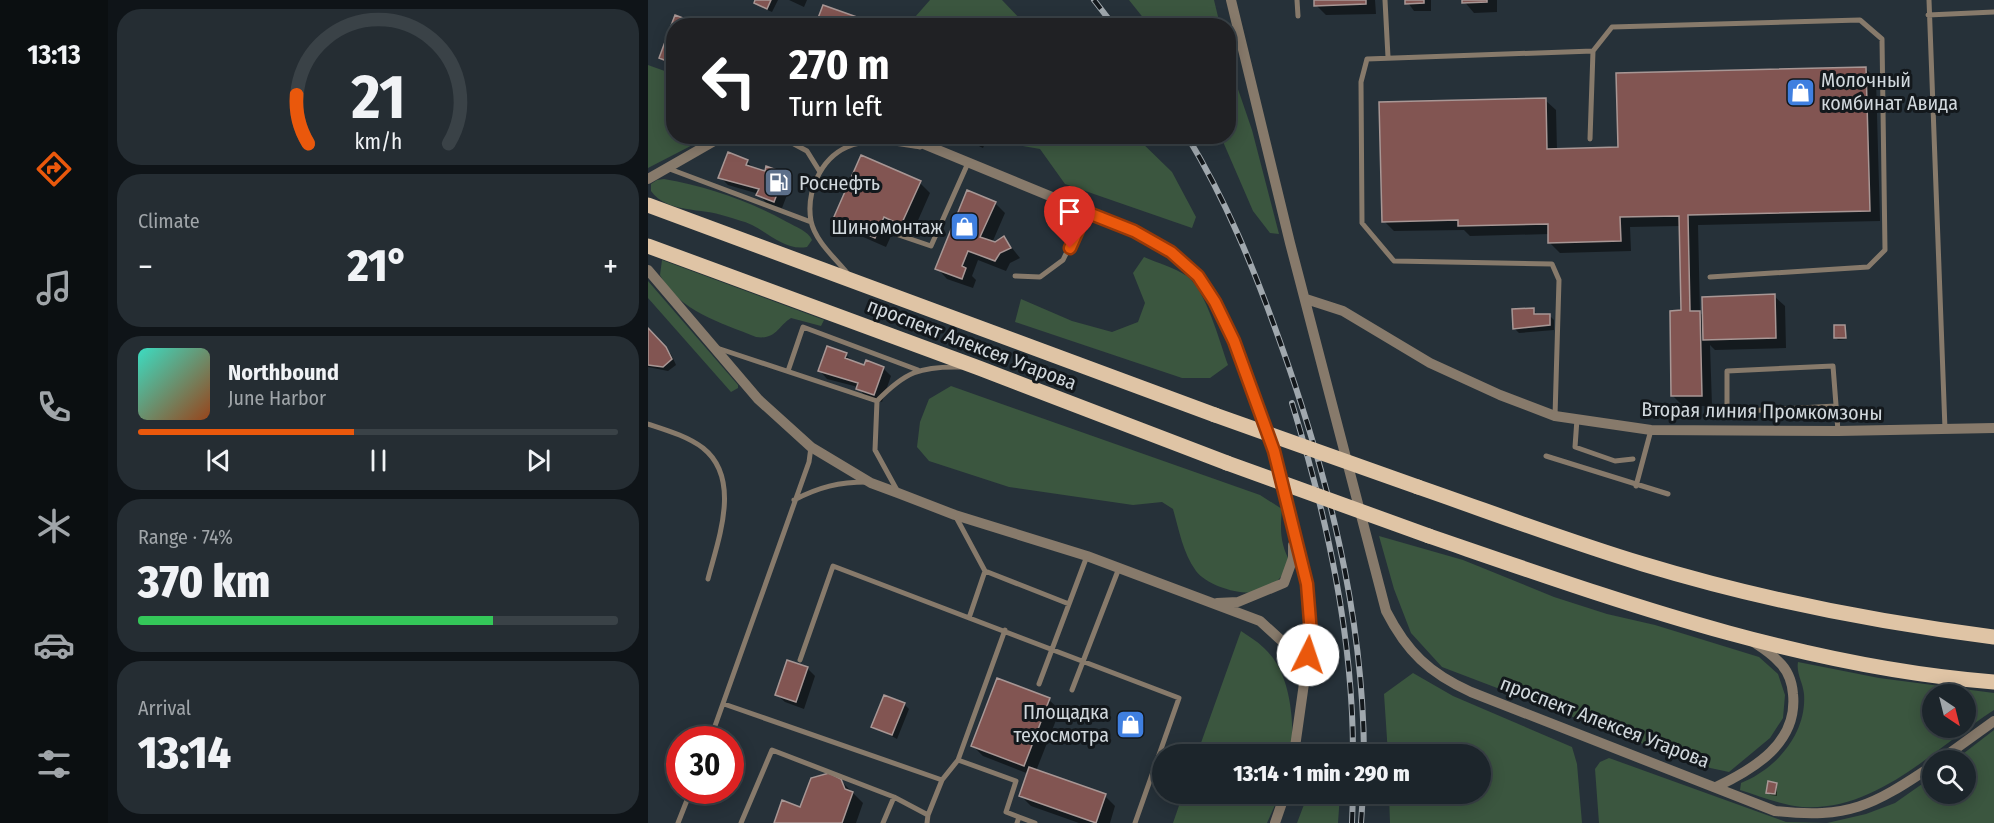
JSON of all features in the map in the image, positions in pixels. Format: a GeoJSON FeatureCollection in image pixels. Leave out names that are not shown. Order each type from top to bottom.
{"type":"FeatureCollection","features":[{"type":"Feature","properties":{"kind":"main road","name":"проспект Алексея Угарова"},"geometry":{"type":"LineString","coordinates":[[648,205],[1215,415],[1642,564],[1787,602],[1896,625],[1994,637]]}},
{"type":"Feature","properties":{"kind":"main road","name":"проспект Алексея Угарова"},"geometry":{"type":"LineString","coordinates":[[648,246],[979,368],[1227,464],[1608,598],[1750,639],[1860,664],[1994,682]]}},
{"type":"Feature","properties":{"kind":"street","name":"проспект Алексея Угарова"},"geometry":{"type":"LineString","coordinates":[[1231,0],[1236,18]]}},
{"type":"Feature","properties":{"kind":"street","name":"проспект Алексея Угарова"},"geometry":{"type":"LineString","coordinates":[[1236,20],[1386,611],[1399,638],[1423,664],[1446,680],[1535,718],[1775,811],[1815,815],[1854,810],[1892,793],[1922,773]]}},
{"type":"Feature","properties":{"kind":"street"},"geometry":{"type":"LineString","coordinates":[[648,179],[665,167],[708,144]]}},
{"type":"Feature","properties":{"kind":"street"},"geometry":{"type":"LineString","coordinates":[[924,144],[1134,231],[1171,252],[1198,276],[1215,302],[1234,341],[1274,451],[1308,594],[1311,634],[1304,698],[1296,744]]}},
{"type":"Feature","properties":{"kind":"street"},"geometry":{"type":"LineString","coordinates":[[648,270],[759,399],[811,447],[871,483],[955,515],[1087,556],[1260,621],[1294,652],[1300,668],[1304,698]]}},
{"type":"Feature","properties":{"kind":"street","name":"Вторая линия Промкомзоны"},"geometry":{"type":"LineString","coordinates":[[1306,299],[1343,311],[1430,363],[1500,395],[1556,416],[1651,430],[1838,431],[1994,428]]}},
{"type":"Feature","properties":{"kind":"street"},"geometry":{"type":"LineString","coordinates":[[1211,603],[1238,602],[1284,583],[1293,558],[1293,532]]}},
{"type":"Feature","properties":{"kind":"street"},"geometry":{"type":"LineString","coordinates":[[1716,788],[1754,767],[1779,745],[1795,709],[1791,680],[1779,661],[1750,639]]}},
{"type":"Feature","properties":{"kind":"street"},"geometry":{"type":"LineString","coordinates":[[1954,750],[1994,721]]}},
{"type":"Feature","properties":{"kind":"street"},"geometry":{"type":"LineString","coordinates":[[1275,823],[1282,804]]}},
{"type":"Feature","properties":{"kind":"lane"},"geometry":{"type":"LineString","coordinates":[[1297,0],[1298,16]]}},
{"type":"Feature","properties":{"kind":"lane"},"geometry":{"type":"LineString","coordinates":[[1385,0],[1388,57]]}},
{"type":"Feature","properties":{"kind":"lane"},"geometry":{"type":"LineString","coordinates":[[1929,0],[1945,429]]}},
{"type":"Feature","properties":{"kind":"lane"},"geometry":{"type":"LineString","coordinates":[[1928,15],[1994,12]]}},
{"type":"Feature","properties":{"kind":"lane"},"geometry":{"type":"LineString","coordinates":[[1590,139],[1593,51],[1612,27],[1860,20],[1882,39],[1885,250],[1868,267],[1710,277]]}},
{"type":"Feature","properties":{"kind":"lane"},"geometry":{"type":"LineString","coordinates":[[1556,416],[1559,280],[1552,264],[1394,261],[1362,223],[1361,82],[1367,59],[1593,51]]}},
{"type":"Feature","properties":{"kind":"lane"},"geometry":{"type":"LineString","coordinates":[[794,144],[807,151],[820,172]]}},
{"type":"Feature","properties":{"kind":"lane"},"geometry":{"type":"LineString","coordinates":[[853,280],[823,244],[811,222],[813,186],[820,172],[847,147],[864,144]]}},
{"type":"Feature","properties":{"kind":"lane"},"geometry":{"type":"LineString","coordinates":[[901,144],[936,149]]}},
{"type":"Feature","properties":{"kind":"lane"},"geometry":{"type":"LineString","coordinates":[[884,230],[931,246],[968,163]]}},
{"type":"Feature","properties":{"kind":"lane"},"geometry":{"type":"LineString","coordinates":[[665,167],[811,222]]}},
{"type":"Feature","properties":{"kind":"lane"},"geometry":{"type":"LineString","coordinates":[[1015,276],[1040,277],[1063,260],[1086,212]]}},
{"type":"Feature","properties":{"kind":"lane"},"geometry":{"type":"LineString","coordinates":[[788,371],[803,327],[918,370]]}},
{"type":"Feature","properties":{"kind":"lane"},"geometry":{"type":"LineString","coordinates":[[712,346],[877,401]]}},
{"type":"Feature","properties":{"kind":"lane"},"geometry":{"type":"LineString","coordinates":[[1836,406],[1727,412],[1727,371],[1833,366],[1838,431]]}},
{"type":"Feature","properties":{"kind":"lane"},"geometry":{"type":"LineString","coordinates":[[898,493],[875,450],[877,401],[897,381],[918,370],[933,367],[979,368]]}},
{"type":"Feature","properties":{"kind":"lane"},"geometry":{"type":"LineString","coordinates":[[1577,419],[1575,447],[1615,461],[1632,459]]}},
{"type":"Feature","properties":{"kind":"lane"},"geometry":{"type":"LineString","coordinates":[[648,424],[686,438],[704,449],[715,462],[723,481],[722,528],[708,579]]}},
{"type":"Feature","properties":{"kind":"lane"},"geometry":{"type":"LineString","coordinates":[[1636,486],[1651,430]]}},
{"type":"Feature","properties":{"kind":"lane"},"geometry":{"type":"LineString","coordinates":[[715,726],[809,462],[811,447]]}},
{"type":"Feature","properties":{"kind":"lane"},"geometry":{"type":"LineString","coordinates":[[1546,456],[1636,486],[1668,494]]}},
{"type":"Feature","properties":{"kind":"lane"},"geometry":{"type":"LineString","coordinates":[[794,500],[813,490],[840,482],[871,483]]}},
{"type":"Feature","properties":{"kind":"lane"},"geometry":{"type":"LineString","coordinates":[[955,515],[985,571],[1069,604]]}},
{"type":"Feature","properties":{"kind":"lane"},"geometry":{"type":"LineString","coordinates":[[1039,684],[1087,556]]}},
{"type":"Feature","properties":{"kind":"lane"},"geometry":{"type":"LineString","coordinates":[[801,660],[834,566],[1179,698],[1134,823]]}},
{"type":"Feature","properties":{"kind":"lane"},"geometry":{"type":"LineString","coordinates":[[1072,690],[1119,568]]}},
{"type":"Feature","properties":{"kind":"lane"},"geometry":{"type":"LineString","coordinates":[[969,618],[985,571]]}},
{"type":"Feature","properties":{"kind":"lane"},"geometry":{"type":"LineString","coordinates":[[927,823],[928,814],[942,780],[958,760],[1005,630]]}},
{"type":"Feature","properties":{"kind":"lane"},"geometry":{"type":"LineString","coordinates":[[724,704],[942,780]]}},
{"type":"Feature","properties":{"kind":"lane"},"geometry":{"type":"LineString","coordinates":[[741,823],[772,750],[894,797],[928,814]]}},
{"type":"Feature","properties":{"kind":"lane"},"geometry":{"type":"LineString","coordinates":[[958,760],[1016,782],[1006,812],[1018,820],[1035,823]]}},
{"type":"Feature","properties":{"kind":"lane"},"geometry":{"type":"LineString","coordinates":[[883,823],[894,797]]}},
{"type":"Feature","properties":{"kind":"lane"},"geometry":{"type":"LineString","coordinates":[[678,823],[685,804]]}},
{"type":"Feature","properties":{"kind":"green space"},"geometry":{"type":"Polygon","coordinates":[[[930,0],[1002,0],[1019,18],[914,18],[930,0]]]}},
{"type":"Feature","properties":{"kind":"green space"},"geometry":{"type":"Polygon","coordinates":[[[1129,0],[1214,0],[1218,18],[1143,18],[1129,0]]]}},
{"type":"Feature","properties":{"kind":"green space"},"geometry":{"type":"Polygon","coordinates":[[[648,65],[666,71],[666,144],[694,144],[648,168],[648,65]]]}},
{"type":"Feature","properties":{"kind":"green space"},"geometry":{"type":"Polygon","coordinates":[[[1236,83],[1252,130],[1279,234],[1270,233],[1253,211],[1224,144],[1236,144],[1236,83]]]}},
{"type":"Feature","properties":{"kind":"green space"},"geometry":{"type":"Polygon","coordinates":[[[1143,144],[1172,172],[1196,217],[1192,228],[1065,184],[1040,149],[1017,145],[1143,144]]]}},
{"type":"Feature","properties":{"kind":"green space"},"geometry":{"type":"Polygon","coordinates":[[[664,179],[712,190],[742,201],[801,230],[812,240],[807,247],[792,247],[746,222],[666,203],[651,191],[651,184],[664,179]]]}},
{"type":"Feature","properties":{"kind":"green space"},"geometry":{"type":"Polygon","coordinates":[[[1144,257],[1187,276],[1200,293],[1212,318],[1228,365],[1210,378],[1182,378],[1015,322],[1021,299],[1072,321],[1112,332],[1138,322],[1145,303],[1133,273],[1144,257]]]}},
{"type":"Feature","properties":{"kind":"green space"},"geometry":{"type":"Polygon","coordinates":[[[662,260],[824,320],[821,326],[791,318],[776,332],[768,336],[756,337],[715,321],[678,298],[660,275],[662,260]]]}},
{"type":"Feature","properties":{"kind":"green space"},"geometry":{"type":"Polygon","coordinates":[[[648,281],[738,385],[738,388],[731,392],[648,298],[648,281]]]}},
{"type":"Feature","properties":{"kind":"green space"},"geometry":{"type":"Polygon","coordinates":[[[951,386],[1260,495],[1282,509],[1282,537],[1291,563],[1269,588],[1257,592],[1238,592],[1209,582],[1196,571],[1179,533],[1173,509],[1162,502],[1133,505],[1009,487],[929,461],[917,447],[920,422],[929,399],[951,386]]]}},
{"type":"Feature","properties":{"kind":"green space"},"geometry":{"type":"Polygon","coordinates":[[[1379,536],[1463,560],[1554,597],[1607,614],[1655,625],[1759,657],[1778,674],[1785,695],[1783,718],[1770,738],[1729,772],[1701,766],[1442,667],[1411,633],[1394,589],[1379,536]]]}},
{"type":"Feature","properties":{"kind":"green space"},"geometry":{"type":"Polygon","coordinates":[[[1241,631],[1264,648],[1280,670],[1289,697],[1292,744],[1201,744],[1241,631]]]}},
{"type":"Feature","properties":{"kind":"green space"},"geometry":{"type":"Polygon","coordinates":[[[1798,662],[1879,678],[1925,684],[1922,684],[1922,738],[1955,738],[1939,750],[1922,750],[1922,762],[1880,788],[1855,799],[1829,806],[1802,807],[1740,790],[1741,783],[1766,769],[1787,748],[1795,736],[1804,709],[1804,694],[1798,662]]]}},
{"type":"Feature","properties":{"kind":"green space"},"geometry":{"type":"Polygon","coordinates":[[[1413,673],[1453,696],[1572,747],[1577,764],[1582,823],[1390,823],[1389,804],[1491,804],[1491,744],[1387,744],[1384,694],[1413,673]]]}},
{"type":"Feature","properties":{"kind":"green space"},"geometry":{"type":"Polygon","coordinates":[[[1976,691],[1994,693],[1994,710],[1976,722],[1976,691]]]}},
{"type":"Feature","properties":{"kind":"green space"},"geometry":{"type":"Polygon","coordinates":[[[1994,730],[1994,823],[1827,823],[1866,814],[1895,803],[1922,784],[1922,804],[1976,804],[1976,750],[1968,750],[1994,730]]]}},
{"type":"Feature","properties":{"kind":"green space"},"geometry":{"type":"Polygon","coordinates":[[[1609,758],[1786,822],[1827,823],[1599,823],[1595,769],[1600,762],[1609,758]]]}},
{"type":"Feature","properties":{"kind":"green space"},"geometry":{"type":"Polygon","coordinates":[[[1180,804],[1276,804],[1267,823],[1173,823],[1180,804]]]}},
{"type":"Feature","properties":{"kind":"green space"},"geometry":{"type":"Polygon","coordinates":[[[1304,804],[1339,804],[1338,823],[1297,823],[1304,804]]]}},
{"type":"Feature","properties":{"kind":"building"},"geometry":{"type":"Polygon","coordinates":[[[755,0],[771,0],[767,9],[754,3],[755,0]]]}},
{"type":"Feature","properties":{"kind":"building"},"geometry":{"type":"Polygon","coordinates":[[[1314,0],[1366,0],[1366,4],[1314,6],[1314,0]]]}},
{"type":"Feature","properties":{"kind":"building"},"geometry":{"type":"Polygon","coordinates":[[[1405,0],[1424,0],[1424,3],[1405,4],[1405,0]]]}},
{"type":"Feature","properties":{"kind":"building"},"geometry":{"type":"Polygon","coordinates":[[[1462,0],[1487,0],[1487,2],[1462,3],[1462,0]]]}},
{"type":"Feature","properties":{"kind":"building"},"geometry":{"type":"Polygon","coordinates":[[[823,5],[860,18],[818,18],[823,5]]]}},
{"type":"Feature","properties":{"kind":"building"},"geometry":{"type":"Polygon","coordinates":[[[666,39],[666,61],[659,58],[666,39]]]}},
{"type":"Feature","properties":{"kind":"building"},"geometry":{"type":"Polygon","coordinates":[[[1866,67],[1870,211],[1688,215],[1690,311],[1700,311],[1702,396],[1671,396],[1670,311],[1681,310],[1679,216],[1620,217],[1621,241],[1548,243],[1548,224],[1458,226],[1458,220],[1382,222],[1379,102],[1546,98],[1547,149],[1618,147],[1616,73],[1866,67]]]}},
{"type":"Feature","properties":{"kind":"building"},"geometry":{"type":"Polygon","coordinates":[[[728,152],[748,160],[746,165],[765,171],[766,166],[785,173],[774,202],[756,195],[759,189],[718,178],[728,152]]]}},
{"type":"Feature","properties":{"kind":"building"},"geometry":{"type":"Polygon","coordinates":[[[861,155],[921,181],[901,225],[884,217],[875,238],[833,219],[861,155]]]}},
{"type":"Feature","properties":{"kind":"building"},"geometry":{"type":"Polygon","coordinates":[[[967,190],[996,202],[980,237],[995,242],[1004,236],[1011,248],[1000,253],[995,261],[968,251],[962,266],[966,268],[962,279],[935,269],[967,190]]]}},
{"type":"Feature","properties":{"kind":"building"},"geometry":{"type":"Polygon","coordinates":[[[1775,294],[1776,338],[1703,340],[1702,297],[1775,294]]]}},
{"type":"Feature","properties":{"kind":"building"},"geometry":{"type":"Polygon","coordinates":[[[1534,308],[1534,314],[1550,314],[1550,325],[1513,329],[1512,309],[1534,308]]]}},
{"type":"Feature","properties":{"kind":"building"},"geometry":{"type":"Polygon","coordinates":[[[1834,325],[1845,325],[1846,338],[1834,338],[1834,325]]]}},
{"type":"Feature","properties":{"kind":"building"},"geometry":{"type":"Polygon","coordinates":[[[648,328],[666,347],[672,359],[663,367],[648,365],[648,328]]]}},
{"type":"Feature","properties":{"kind":"building"},"geometry":{"type":"Polygon","coordinates":[[[827,346],[847,353],[845,358],[864,365],[866,360],[884,367],[874,395],[856,389],[858,383],[818,371],[827,346]]]}},
{"type":"Feature","properties":{"kind":"building"},"geometry":{"type":"Polygon","coordinates":[[[787,660],[808,667],[796,702],[775,695],[787,660]]]}},
{"type":"Feature","properties":{"kind":"building"},"geometry":{"type":"Polygon","coordinates":[[[997,678],[1050,698],[1024,766],[971,746],[997,678]]]}},
{"type":"Feature","properties":{"kind":"building"},"geometry":{"type":"Polygon","coordinates":[[[884,695],[905,703],[892,735],[871,727],[884,695]]]}},
{"type":"Feature","properties":{"kind":"building"},"geometry":{"type":"Polygon","coordinates":[[[1029,767],[1106,794],[1096,823],[1019,796],[1029,767]]]}},
{"type":"Feature","properties":{"kind":"building"},"geometry":{"type":"Polygon","coordinates":[[[829,773],[841,779],[845,789],[853,792],[842,823],[774,823],[782,800],[800,807],[811,778],[829,773]]]}},
{"type":"Feature","properties":{"kind":"building"},"geometry":{"type":"Polygon","coordinates":[[[1768,781],[1777,783],[1775,794],[1766,793],[1768,781]]]}},
{"type":"Feature","properties":{"kind":"railway"},"geometry":{"type":"LineString","coordinates":[[1094,0],[1108,18]]}},
{"type":"Feature","properties":{"kind":"railway"},"geometry":{"type":"LineString","coordinates":[[1192,144],[1227,210],[1260,287],[1296,389],[1327,491],[1349,595],[1357,648],[1364,744]]}},
{"type":"Feature","properties":{"kind":"railway"},"geometry":{"type":"LineString","coordinates":[[1292,403],[1305,446],[1336,577],[1348,665],[1353,744]]}},
{"type":"Feature","properties":{"kind":"railway"},"geometry":{"type":"LineString","coordinates":[[1352,823],[1353,804]]}},
{"type":"Feature","properties":{"kind":"railway"},"geometry":{"type":"LineString","coordinates":[[1361,823],[1362,804]]}},
{"type":"Feature","properties":{"kind":"place","name":"Молочный комбинат Авида"},"geometry":{"type":"Point","coordinates":[1800,92]}},
{"type":"Feature","properties":{"kind":"place","name":"Роснефть"},"geometry":{"type":"Point","coordinates":[778,183]}},
{"type":"Feature","properties":{"kind":"place","name":"Шиномонтаж"},"geometry":{"type":"Point","coordinates":[964,227]}},
{"type":"Feature","properties":{"kind":"place","name":"Площадка техосмотра"},"geometry":{"type":"Point","coordinates":[1130,724]}},
{"type":"Feature","properties":{"kind":"route"},"geometry":{"type":"LineString","coordinates":[[1070,248],[1086,212],[1134,231],[1171,252],[1198,276],[1215,302],[1234,341],[1274,451],[1307,584],[1311,634],[1308,655]]}}]}
